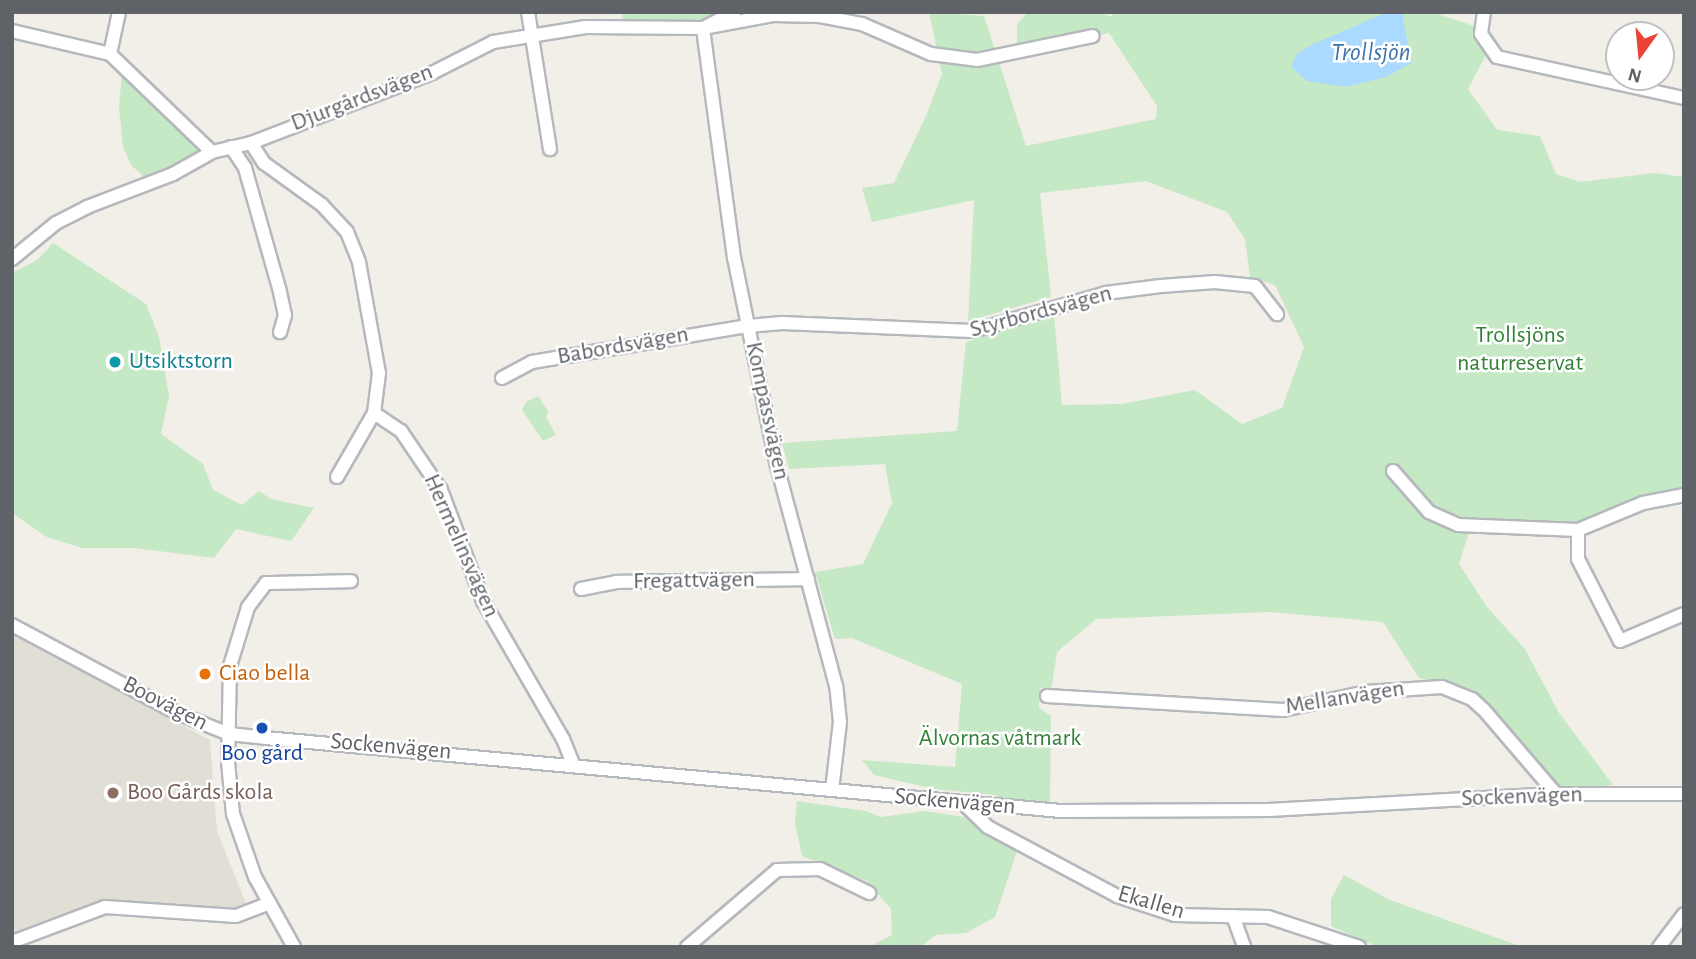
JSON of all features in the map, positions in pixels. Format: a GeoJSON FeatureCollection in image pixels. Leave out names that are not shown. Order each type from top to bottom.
{"type":"FeatureCollection","features":[{"type":"Feature","properties":{"kind":"street"},"geometry":{"type":"LineString","coordinates":[[110,54],[119,12]]}},
{"type":"Feature","properties":{"kind":"street"},"geometry":{"type":"LineString","coordinates":[[528,12],[534,33],[550,149]]}},
{"type":"Feature","properties":{"kind":"street","name":"Djurgårdsvägen"},"geometry":{"type":"LineString","coordinates":[[12,259],[69,215],[173,174],[212,152],[251,143],[432,73],[493,42],[534,33],[586,27],[703,28],[734,12]]}},
{"type":"Feature","properties":{"kind":"street"},"geometry":{"type":"LineString","coordinates":[[1484,12],[1481,34],[1497,57],[1684,98]]}},
{"type":"Feature","properties":{"kind":"street"},"geometry":{"type":"LineString","coordinates":[[703,28],[773,15],[820,16],[862,24],[931,54],[978,60],[1093,36]]}},
{"type":"Feature","properties":{"kind":"street","name":"Kompassvägen"},"geometry":{"type":"LineString","coordinates":[[703,28],[728,223],[748,326],[776,462],[838,702],[832,790]]}},
{"type":"Feature","properties":{"kind":"street"},"geometry":{"type":"LineString","coordinates":[[12,31],[110,54],[212,152]]}},
{"type":"Feature","properties":{"kind":"street"},"geometry":{"type":"LineString","coordinates":[[251,143],[264,163],[338,221],[354,246],[379,373],[374,413],[337,477]]}},
{"type":"Feature","properties":{"kind":"street"},"geometry":{"type":"LineString","coordinates":[[231,148],[245,168],[280,292],[285,315],[280,332]]}},
{"type":"Feature","properties":{"kind":"street","name":"Styrbordsvägen"},"geometry":{"type":"LineString","coordinates":[[748,326],[803,323],[960,333],[1106,293],[1215,282],[1255,286],[1278,314]]}},
{"type":"Feature","properties":{"kind":"street","name":"Babordsvägen"},"geometry":{"type":"LineString","coordinates":[[502,378],[532,362],[748,326]]}},
{"type":"Feature","properties":{"kind":"street","name":"Hermelinsvägen"},"geometry":{"type":"LineString","coordinates":[[374,413],[401,431],[441,490],[483,601],[563,739],[573,764]]}},
{"type":"Feature","properties":{"kind":"street"},"geometry":{"type":"LineString","coordinates":[[1393,471],[1429,512],[1449,523],[1578,530],[1643,503],[1684,495]]}},
{"type":"Feature","properties":{"kind":"street"},"geometry":{"type":"LineString","coordinates":[[1578,530],[1578,559],[1620,640],[1684,614]]}},
{"type":"Feature","properties":{"kind":"street","name":"Fregattvägen"},"geometry":{"type":"LineString","coordinates":[[581,589],[616,582],[808,579]]}},
{"type":"Feature","properties":{"kind":"street"},"geometry":{"type":"LineString","coordinates":[[229,734],[230,666],[240,627],[258,589],[271,581],[351,581]]}},
{"type":"Feature","properties":{"kind":"street","name":"Boovägen"},"geometry":{"type":"LineString","coordinates":[[12,625],[177,713],[229,734],[233,814],[247,859],[294,947]]}},
{"type":"Feature","properties":{"kind":"street","name":"Mellanvägen"},"geometry":{"type":"LineString","coordinates":[[1047,696],[1283,710],[1366,692],[1442,687],[1472,699],[1484,710],[1556,794]]}},
{"type":"Feature","properties":{"kind":"street","name":"Sockenvägen"},"geometry":{"type":"LineString","coordinates":[[229,734],[573,764],[963,803],[1134,813],[1556,794],[1684,793]]}},
{"type":"Feature","properties":{"kind":"street","name":"Ekallen"},"geometry":{"type":"LineString","coordinates":[[963,803],[988,827],[1117,896],[1175,915],[1233,916],[1289,922],[1359,947]]}},
{"type":"Feature","properties":{"kind":"street"},"geometry":{"type":"LineString","coordinates":[[687,947],[777,870],[820,869],[869,893]]}},
{"type":"Feature","properties":{"kind":"street"},"geometry":{"type":"LineString","coordinates":[[12,942],[105,907],[236,916],[270,903]]}},
{"type":"Feature","properties":{"kind":"street"},"geometry":{"type":"LineString","coordinates":[[1659,947],[1684,914]]}},
{"type":"Feature","properties":{"kind":"street"},"geometry":{"type":"LineString","coordinates":[[1233,916],[1244,947]]}},
{"type":"Feature","properties":{"kind":"shaded area","name":"Boo Gårds skola"},"geometry":{"type":"Polygon","coordinates":[[[12,635],[210,740],[217,831],[247,906],[232,913],[117,901],[12,937],[12,635]]]}},
{"type":"Feature","properties":{"kind":"green space"},"geometry":{"type":"Polygon","coordinates":[[[623,12],[721,12],[706,19],[681,21],[622,19],[623,12]]]}},
{"type":"Feature","properties":{"kind":"green space","name":"Trollsjöns naturreservat"},"geometry":{"type":"Polygon","coordinates":[[[929,12],[984,16],[1026,146],[1156,119],[1157,106],[1109,33],[1017,51],[1017,24],[1028,12],[1096,12],[1113,17],[1111,12],[1432,12],[1474,26],[1487,53],[1468,89],[1497,130],[1540,136],[1556,174],[1580,182],[1655,173],[1684,177],[1684,489],[1575,522],[1473,520],[1459,564],[1487,607],[1525,649],[1559,713],[1613,785],[1559,790],[1473,693],[1419,678],[1383,622],[1269,612],[1096,619],[1057,652],[1051,691],[1040,687],[1039,708],[1051,716],[1050,804],[934,789],[874,775],[862,760],[955,767],[962,684],[852,638],[835,639],[815,572],[863,564],[892,503],[885,464],[789,469],[782,443],[957,431],[966,342],[1054,314],[1062,405],[1122,404],[1195,390],[1242,424],[1282,408],[1304,347],[1275,285],[1250,277],[1245,239],[1227,212],[1146,181],[1040,193],[1051,297],[968,321],[974,200],[872,222],[862,188],[894,183],[926,116],[942,74],[929,12]]]}},
{"type":"Feature","properties":{"kind":"green space"},"geometry":{"type":"Polygon","coordinates":[[[122,72],[200,150],[201,155],[145,178],[131,165],[123,147],[119,108],[122,72]]]}},
{"type":"Feature","properties":{"kind":"green space"},"geometry":{"type":"Polygon","coordinates":[[[53,243],[146,304],[159,337],[169,396],[161,434],[203,464],[213,490],[242,505],[259,491],[271,499],[314,508],[291,541],[236,529],[214,558],[134,548],[83,548],[47,537],[12,513],[12,273],[37,260],[53,243]]]}},
{"type":"Feature","properties":{"kind":"green space"},"geometry":{"type":"Polygon","coordinates":[[[538,396],[548,411],[546,417],[556,435],[543,441],[522,410],[526,402],[538,396]]]}},
{"type":"Feature","properties":{"kind":"green space"},"geometry":{"type":"Polygon","coordinates":[[[797,801],[865,811],[881,817],[925,811],[964,817],[1017,851],[995,917],[966,933],[936,935],[920,947],[869,947],[892,935],[891,909],[867,881],[802,856],[795,823],[797,801]]]}},
{"type":"Feature","properties":{"kind":"green space"},"geometry":{"type":"Polygon","coordinates":[[[1344,875],[1390,900],[1523,947],[1378,947],[1331,926],[1331,899],[1344,875]]]}},
{"type":"Feature","properties":{"kind":"water","name":"Trollsjön"},"geometry":{"type":"Polygon","coordinates":[[[1388,12],[1402,12],[1411,63],[1386,77],[1346,87],[1307,81],[1291,67],[1297,54],[1311,45],[1388,12]]]}},
{"type":"Feature","properties":{"kind":"place","name":"Utsiktstorn"},"geometry":{"type":"Point","coordinates":[115,362]}},
{"type":"Feature","properties":{"kind":"place","name":"Ciao bella"},"geometry":{"type":"Point","coordinates":[205,674]}},
{"type":"Feature","properties":{"kind":"place","name":"Boo gård"},"geometry":{"type":"Point","coordinates":[262,728]}},
{"type":"Feature","properties":{"kind":"place","name":"Boo Gårds skola"},"geometry":{"type":"Point","coordinates":[113,793]}},
{"type":"Feature","properties":{"kind":"park label","name":"Älvornas våtmark"},"geometry":{"type":"Point","coordinates":[1000,739]}}]}
